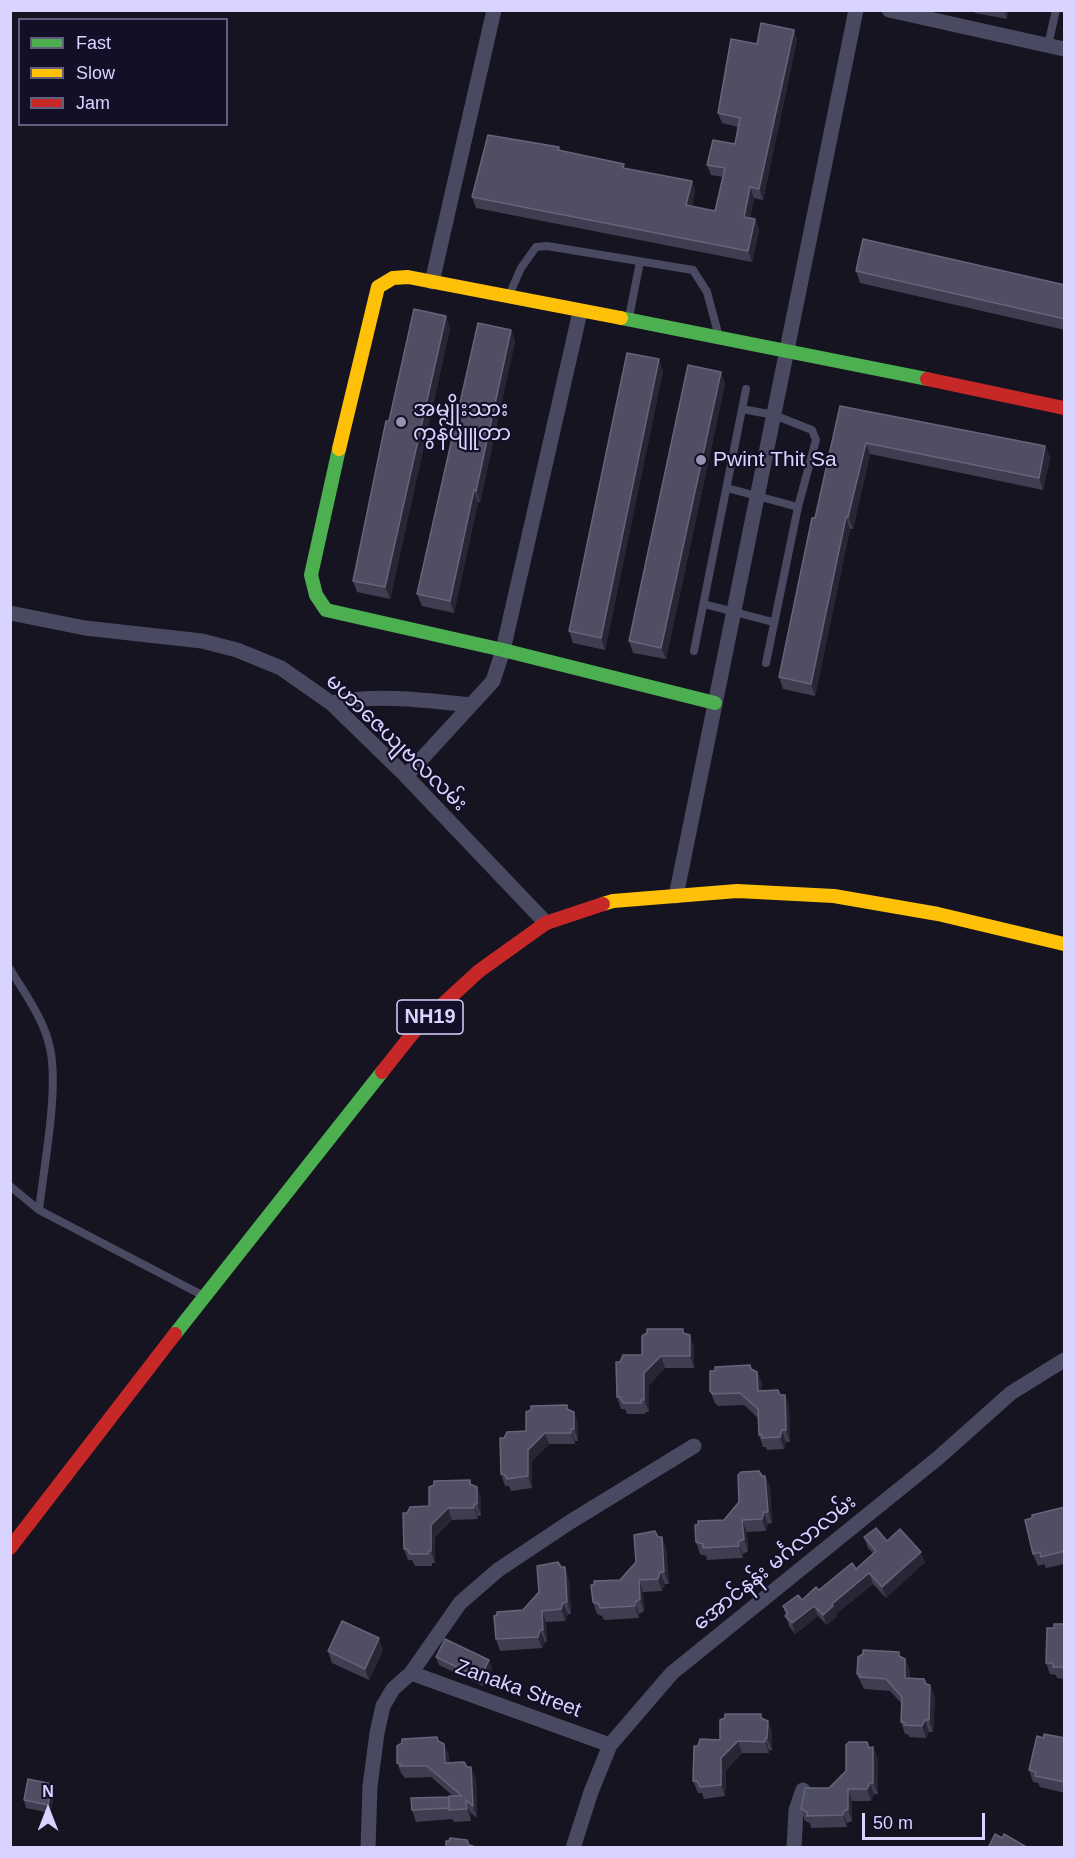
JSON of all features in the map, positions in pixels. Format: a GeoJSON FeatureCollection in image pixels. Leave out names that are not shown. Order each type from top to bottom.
{"type":"FeatureCollection","features":[{"type":"Feature","properties":{"kind":"main road"},"geometry":{"type":"LineString","coordinates":[[715,703],[503,650],[326,610],[316,595],[311,575],[327,498],[378,287],[393,278],[432,282],[787,350],[1065,408]]}},
{"type":"Feature","properties":{"kind":"main road","name":"NH19"},"geometry":{"type":"LineString","coordinates":[[10,1548],[204,1296],[417,1028],[479,971],[546,922],[614,901],[738,891],[834,896],[938,914],[1065,944]]}},
{"type":"Feature","properties":{"kind":"street"},"geometry":{"type":"LineString","coordinates":[[432,282],[494,10]]}},
{"type":"Feature","properties":{"kind":"street"},"geometry":{"type":"LineString","coordinates":[[676,896],[856,10]]}},
{"type":"Feature","properties":{"kind":"street"},"geometry":{"type":"LineString","coordinates":[[889,10],[1065,49]]}},
{"type":"Feature","properties":{"kind":"street"},"geometry":{"type":"LineString","coordinates":[[406,776],[493,681],[503,650],[580,312]]}},
{"type":"Feature","properties":{"kind":"street","name":"မဟာဇေယျဗလလမ်း"},"geometry":{"type":"LineString","coordinates":[[10,613],[85,628],[202,641],[237,650],[281,668],[331,703],[406,776],[546,922]]}},
{"type":"Feature","properties":{"kind":"street"},"geometry":{"type":"LineString","coordinates":[[331,703],[355,698],[394,696],[471,705]]}},
{"type":"Feature","properties":{"kind":"street","name":"အောင်နန်း မင်္ဂလာလမ်း"},"geometry":{"type":"LineString","coordinates":[[573,1848],[591,1792],[610,1745],[672,1673],[938,1458],[1011,1393],[1065,1360]]}},
{"type":"Feature","properties":{"kind":"street"},"geometry":{"type":"LineString","coordinates":[[368,1848],[370,1786],[383,1707],[393,1689],[411,1673],[460,1603],[498,1570],[570,1522],[694,1446]]}},
{"type":"Feature","properties":{"kind":"street","name":"Zanaka Street"},"geometry":{"type":"LineString","coordinates":[[411,1673],[610,1745]]}},
{"type":"Feature","properties":{"kind":"street"},"geometry":{"type":"LineString","coordinates":[[794,1848],[796,1810],[803,1790]]}},
{"type":"Feature","properties":{"kind":"lane"},"geometry":{"type":"LineString","coordinates":[[1048,45],[1056,10]]}},
{"type":"Feature","properties":{"kind":"lane"},"geometry":{"type":"LineString","coordinates":[[508,298],[521,268],[536,247],[547,246],[693,270],[707,292],[719,337]]}},
{"type":"Feature","properties":{"kind":"lane"},"geometry":{"type":"LineString","coordinates":[[629,321],[640,262]]}},
{"type":"Feature","properties":{"kind":"lane"},"geometry":{"type":"LineString","coordinates":[[694,651],[746,389]]}},
{"type":"Feature","properties":{"kind":"lane"},"geometry":{"type":"LineString","coordinates":[[742,409],[774,415],[812,430],[816,440],[798,507],[766,663]]}},
{"type":"Feature","properties":{"kind":"lane"},"geometry":{"type":"LineString","coordinates":[[727,488],[798,507]]}},
{"type":"Feature","properties":{"kind":"lane"},"geometry":{"type":"LineString","coordinates":[[704,604],[773,622]]}},
{"type":"Feature","properties":{"kind":"lane"},"geometry":{"type":"LineString","coordinates":[[10,969],[40,1018],[50,1048],[52,1085],[39,1210]]}},
{"type":"Feature","properties":{"kind":"lane"},"geometry":{"type":"LineString","coordinates":[[10,1186],[39,1210],[204,1296]]}},
{"type":"Feature","properties":{"kind":"building"},"geometry":{"type":"Polygon","coordinates":[[[761,23],[794,30],[759,189],[750,187],[744,217],[755,219],[748,251],[472,197],[488,135],[559,147],[558,150],[624,164],[623,168],[692,181],[686,205],[715,211],[725,168],[707,165],[713,140],[735,144],[740,118],[718,113],[731,39],[757,44],[761,23]]]}},
{"type":"Feature","properties":{"kind":"building"},"geometry":{"type":"Polygon","coordinates":[[[863,239],[1065,285],[1065,319],[856,271],[863,239]]]}},
{"type":"Feature","properties":{"kind":"building"},"geometry":{"type":"Polygon","coordinates":[[[414,309],[446,316],[385,587],[353,581],[386,421],[389,421],[414,309]]]}},
{"type":"Feature","properties":{"kind":"building"},"geometry":{"type":"Polygon","coordinates":[[[478,323],[511,330],[450,601],[417,594],[478,323]]]}},
{"type":"Feature","properties":{"kind":"building"},"geometry":{"type":"Polygon","coordinates":[[[627,353],[659,359],[601,638],[569,631],[627,353]]]}},
{"type":"Feature","properties":{"kind":"building"},"geometry":{"type":"Polygon","coordinates":[[[688,365],[721,372],[661,648],[629,641],[688,365]]]}},
{"type":"Feature","properties":{"kind":"building"},"geometry":{"type":"Polygon","coordinates":[[[840,406],[1045,446],[1039,478],[866,443],[848,517],[846,517],[811,684],[779,677],[812,518],[815,518],[840,406]]]}},
{"type":"Feature","properties":{"kind":"building"},"geometry":{"type":"Polygon","coordinates":[[[647,1329],[683,1329],[683,1333],[690,1335],[690,1356],[661,1356],[644,1373],[644,1400],[641,1400],[641,1403],[623,1403],[620,1397],[617,1397],[616,1362],[620,1362],[623,1355],[642,1355],[642,1336],[647,1333],[647,1329]]]}},
{"type":"Feature","properties":{"kind":"building"},"geometry":{"type":"Polygon","coordinates":[[[750,1365],[751,1369],[757,1372],[758,1391],[778,1390],[780,1395],[785,1395],[786,1430],[782,1430],[780,1437],[762,1438],[762,1435],[759,1435],[758,1409],[740,1393],[713,1394],[710,1391],[710,1371],[715,1371],[715,1367],[750,1365]]]}},
{"type":"Feature","properties":{"kind":"building"},"geometry":{"type":"Polygon","coordinates":[[[567,1405],[567,1409],[574,1412],[574,1429],[571,1429],[571,1433],[545,1433],[528,1450],[528,1476],[507,1479],[504,1474],[501,1474],[500,1438],[504,1438],[507,1432],[526,1431],[526,1412],[531,1410],[531,1406],[567,1405]]]}},
{"type":"Feature","properties":{"kind":"building"},"geometry":{"type":"Polygon","coordinates":[[[759,1471],[762,1476],[765,1476],[768,1512],[764,1512],[762,1519],[742,1520],[744,1539],[738,1542],[739,1546],[703,1548],[703,1544],[696,1542],[695,1525],[698,1525],[698,1521],[724,1520],[739,1502],[738,1475],[741,1472],[759,1471]]]}},
{"type":"Feature","properties":{"kind":"building"},"geometry":{"type":"Polygon","coordinates":[[[470,1480],[470,1484],[477,1487],[477,1504],[474,1504],[474,1508],[448,1508],[431,1525],[431,1551],[428,1551],[428,1554],[410,1554],[407,1549],[404,1549],[403,1513],[407,1513],[410,1507],[429,1506],[429,1487],[434,1485],[434,1481],[470,1480]]]}},
{"type":"Feature","properties":{"kind":"building"},"geometry":{"type":"Polygon","coordinates":[[[1065,1507],[1065,1551],[1041,1557],[1040,1552],[1033,1554],[1025,1520],[1032,1518],[1032,1515],[1065,1507]]]}},
{"type":"Feature","properties":{"kind":"building"},"geometry":{"type":"Polygon","coordinates":[[[876,1528],[887,1541],[900,1529],[921,1552],[882,1587],[869,1573],[832,1604],[833,1606],[823,1615],[814,1606],[792,1623],[785,1616],[788,1613],[783,1606],[798,1595],[802,1600],[816,1587],[819,1590],[852,1563],[856,1569],[876,1551],[864,1537],[876,1528]]]}},
{"type":"Feature","properties":{"kind":"building"},"geometry":{"type":"Polygon","coordinates":[[[655,1531],[658,1537],[662,1537],[664,1572],[660,1572],[658,1579],[639,1580],[640,1599],[635,1602],[635,1606],[600,1608],[599,1604],[593,1602],[591,1585],[594,1585],[594,1581],[620,1580],[636,1562],[634,1535],[655,1531]]]}},
{"type":"Feature","properties":{"kind":"building"},"geometry":{"type":"Polygon","coordinates":[[[558,1562],[561,1567],[565,1567],[567,1602],[563,1603],[561,1609],[542,1611],[543,1630],[540,1630],[538,1637],[496,1639],[494,1616],[497,1612],[523,1610],[539,1592],[537,1566],[558,1562]]]}},
{"type":"Feature","properties":{"kind":"building"},"geometry":{"type":"Polygon","coordinates":[[[342,1621],[379,1638],[365,1669],[328,1651],[342,1621]]]}},
{"type":"Feature","properties":{"kind":"building"},"geometry":{"type":"Polygon","coordinates":[[[1054,1624],[1065,1624],[1065,1667],[1053,1667],[1053,1663],[1046,1663],[1047,1628],[1054,1628],[1054,1624]]]}},
{"type":"Feature","properties":{"kind":"building"},"geometry":{"type":"Polygon","coordinates":[[[445,1639],[489,1660],[480,1678],[436,1657],[445,1639]]]}},
{"type":"Feature","properties":{"kind":"building"},"geometry":{"type":"Polygon","coordinates":[[[863,1650],[899,1652],[899,1656],[905,1659],[905,1678],[924,1679],[926,1684],[930,1685],[929,1720],[925,1720],[922,1726],[904,1725],[904,1722],[901,1722],[902,1697],[886,1679],[859,1677],[860,1674],[857,1674],[858,1657],[863,1654],[863,1650]]]}},
{"type":"Feature","properties":{"kind":"building"},"geometry":{"type":"Polygon","coordinates":[[[725,1714],[761,1714],[761,1718],[768,1721],[767,1738],[765,1742],[738,1741],[721,1758],[721,1785],[700,1787],[697,1781],[693,1781],[694,1746],[698,1746],[700,1739],[720,1740],[720,1720],[725,1718],[725,1714]]]}},
{"type":"Feature","properties":{"kind":"building"},"geometry":{"type":"Polygon","coordinates":[[[1044,1734],[1065,1738],[1065,1782],[1035,1776],[1036,1772],[1029,1770],[1037,1736],[1044,1738],[1044,1734]]]}},
{"type":"Feature","properties":{"kind":"building"},"geometry":{"type":"Polygon","coordinates":[[[437,1737],[438,1741],[444,1744],[445,1763],[464,1762],[467,1767],[471,1767],[473,1806],[466,1800],[467,1809],[449,1810],[449,1796],[462,1796],[427,1766],[400,1766],[400,1763],[397,1763],[397,1746],[402,1743],[402,1739],[437,1737]]]}},
{"type":"Feature","properties":{"kind":"building"},"geometry":{"type":"Polygon","coordinates":[[[849,1742],[867,1742],[869,1748],[873,1747],[873,1783],[870,1783],[867,1789],[848,1789],[848,1809],[843,1812],[843,1815],[807,1816],[807,1812],[801,1809],[805,1788],[829,1788],[846,1771],[846,1745],[849,1742]]]}},
{"type":"Feature","properties":{"kind":"building"},"geometry":{"type":"Polygon","coordinates":[[[28,1779],[52,1784],[48,1805],[24,1800],[28,1779]]]}},
{"type":"Feature","properties":{"kind":"building"},"geometry":{"type":"Polygon","coordinates":[[[449,1797],[449,1808],[412,1810],[411,1798],[449,1797]]]}},
{"type":"Feature","properties":{"kind":"building"},"geometry":{"type":"Polygon","coordinates":[[[995,1834],[1002,1838],[1004,1834],[1028,1848],[988,1848],[995,1834]]]}},
{"type":"Feature","properties":{"kind":"building"},"geometry":{"type":"Polygon","coordinates":[[[450,1838],[467,1840],[473,1848],[446,1848],[446,1841],[450,1838]]]}},
{"type":"Feature","properties":{"kind":"traffic: fast"},"geometry":{"type":"LineString","coordinates":[[621,318],[927,379]]}},
{"type":"Feature","properties":{"kind":"traffic: fast"},"geometry":{"type":"LineString","coordinates":[[339,449],[311,575],[316,595],[326,610],[503,650],[715,703]]}},
{"type":"Feature","properties":{"kind":"traffic: fast"},"geometry":{"type":"LineString","coordinates":[[175,1334],[382,1072]]}},
{"type":"Feature","properties":{"kind":"traffic: slow"},"geometry":{"type":"LineString","coordinates":[[339,449],[378,287],[393,278],[408,277],[621,318]]}},
{"type":"Feature","properties":{"kind":"traffic: slow"},"geometry":{"type":"LineString","coordinates":[[603,904],[613,901],[737,891],[834,896],[938,914],[1064,944]]}},
{"type":"Feature","properties":{"kind":"traffic: jam"},"geometry":{"type":"LineString","coordinates":[[927,379],[1064,408]]}},
{"type":"Feature","properties":{"kind":"traffic: jam"},"geometry":{"type":"LineString","coordinates":[[382,1072],[417,1028],[479,971],[546,923],[603,904]]}},
{"type":"Feature","properties":{"kind":"traffic: jam"},"geometry":{"type":"LineString","coordinates":[[10,1548],[175,1334]]}},
{"type":"Feature","properties":{"kind":"place","name":"အမျိုးသား ကွန်ပျူတာ"},"geometry":{"type":"Point","coordinates":[401,422]}},
{"type":"Feature","properties":{"kind":"place","name":"Pwint Thit Sa"},"geometry":{"type":"Point","coordinates":[701,460]}}]}
